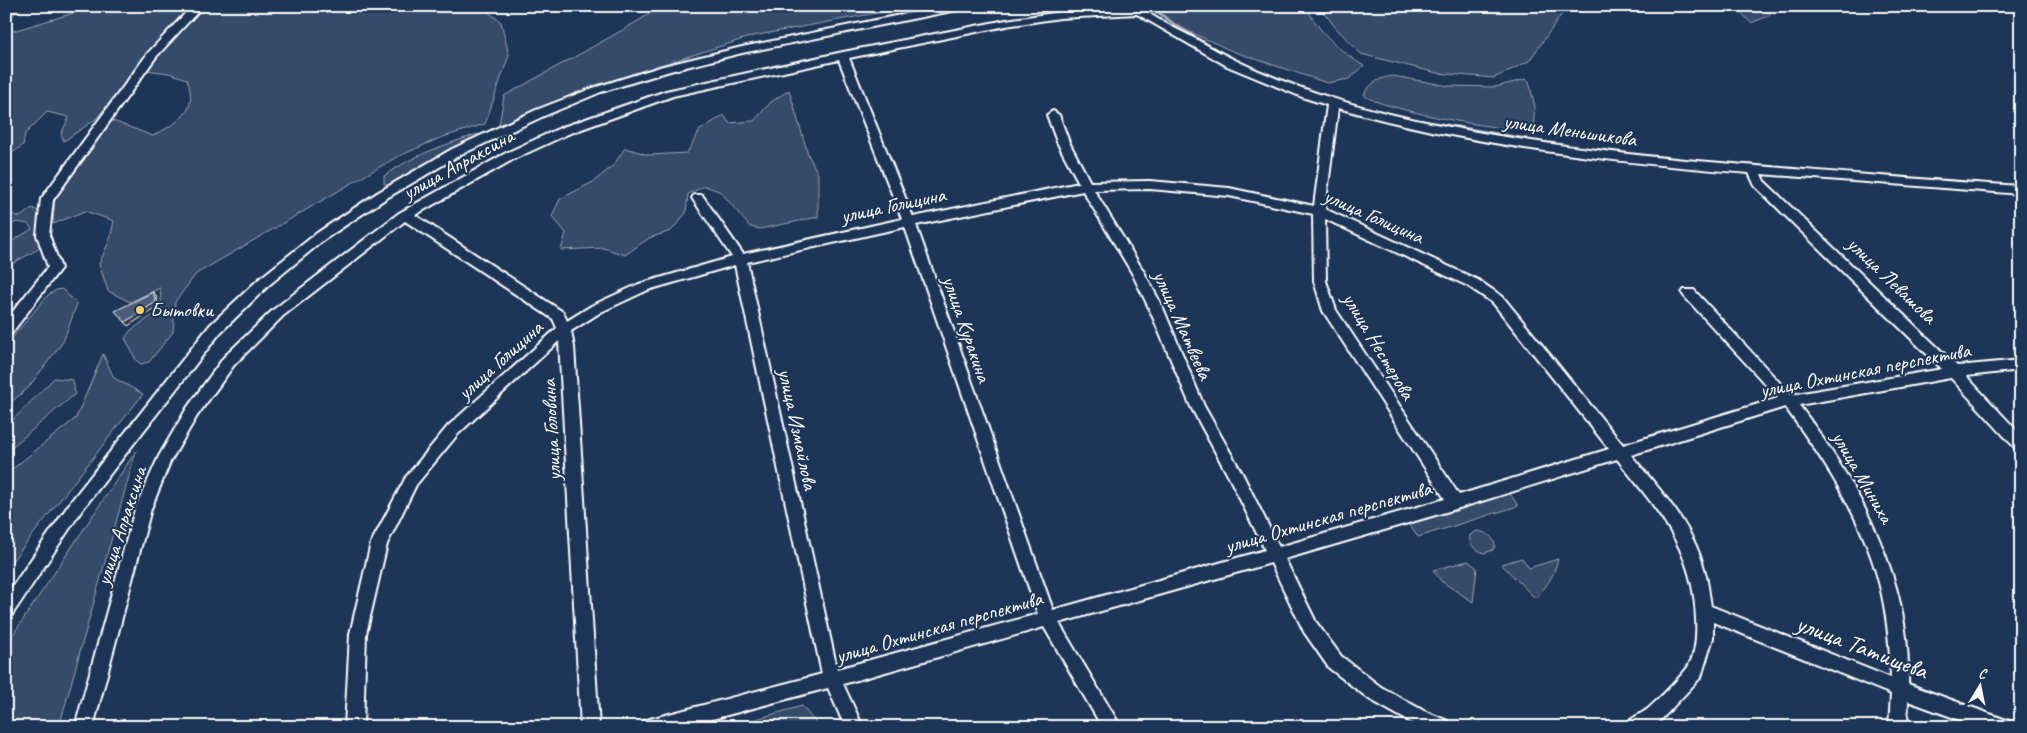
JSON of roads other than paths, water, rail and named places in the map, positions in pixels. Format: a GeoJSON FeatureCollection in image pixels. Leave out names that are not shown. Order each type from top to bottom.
{"type":"FeatureCollection","features":[{"type":"Feature","properties":{"kind":"street"},"geometry":{"type":"LineString","coordinates":[[6,330],[55,268],[43,235],[47,199],[152,55],[198,6]]}},
{"type":"Feature","properties":{"kind":"street"},"geometry":{"type":"LineString","coordinates":[[6,610],[77,505],[215,329],[264,282],[321,236],[381,196],[456,152],[540,113],[597,90],[667,68],[742,50],[962,6]]}},
{"type":"Feature","properties":{"kind":"street","name":"улица Апраксина"},"geometry":{"type":"LineString","coordinates":[[84,727],[143,509],[164,460],[192,412],[229,361],[278,312],[403,216],[510,156],[564,131],[670,93],[717,81],[1006,22],[1137,8]]}},
{"type":"Feature","properties":{"kind":"street","name":"улица Меньшикова"},"geometry":{"type":"LineString","coordinates":[[1137,8],[1231,64],[1333,104],[1437,129],[1554,149],[1648,161],[1910,184],[2021,190]]}},
{"type":"Feature","properties":{"kind":"street","name":"улица Куракина"},"geometry":{"type":"LineString","coordinates":[[843,55],[909,222],[1048,619]]}},
{"type":"Feature","properties":{"kind":"street","name":"улица Нестерова"},"geometry":{"type":"LineString","coordinates":[[1333,104],[1319,211],[1320,281],[1330,311],[1456,503]]}},
{"type":"Feature","properties":{"kind":"street","name":"улица Матвеева"},"geometry":{"type":"LineString","coordinates":[[1053,114],[1063,142],[1086,186],[1138,272],[1156,308],[1198,407],[1237,477],[1310,627],[1335,662],[1375,693],[1442,727]]}},
{"type":"Feature","properties":{"kind":"street","name":"улица Левашова"},"geometry":{"type":"LineString","coordinates":[[1753,170],[1760,182],[1954,372],[2021,444]]}},
{"type":"Feature","properties":{"kind":"street","name":"улица Голицина"},"geometry":{"type":"LineString","coordinates":[[354,727],[358,634],[379,543],[411,481],[453,430],[564,330],[596,309],[644,287],[740,259],[1086,186],[1150,186],[1229,192],[1319,211],[1473,283],[1498,300],[1668,512],[1687,544],[1697,571],[1704,611],[1705,638],[1695,672],[1654,715],[1634,727]]}},
{"type":"Feature","properties":{"kind":"street","name":"улица Измайлова"},"geometry":{"type":"LineString","coordinates":[[698,198],[740,259],[832,679]]}},
{"type":"Feature","properties":{"kind":"street","name":"улица Головина"},"geometry":{"type":"LineString","coordinates":[[403,216],[412,218],[558,316],[564,330],[568,357],[590,727]]}},
{"type":"Feature","properties":{"kind":"street","name":"улица Миниха"},"geometry":{"type":"LineString","coordinates":[[1689,293],[1788,401],[1847,485],[1871,532],[1888,584],[1895,618],[1901,690],[1898,727]]}},
{"type":"Feature","properties":{"kind":"street","name":"улица Охтинская перспектива"},"geometry":{"type":"LineString","coordinates":[[650,727],[1048,619],[1274,553],[1456,503],[1788,401],[1954,372],[2021,365]]}},
{"type":"Feature","properties":{"kind":"street","name":"улица Татищева"},"geometry":{"type":"LineString","coordinates":[[1704,611],[1901,690],[2003,727]]}},
{"type":"Feature","properties":{"kind":"street"},"geometry":{"type":"LineString","coordinates":[[1048,619],[1112,727]]}},
{"type":"Feature","properties":{"kind":"street"},"geometry":{"type":"LineString","coordinates":[[832,679],[854,727]]}},
{"type":"Feature","properties":{"kind":"waterway"},"geometry":{"type":"LineString","coordinates":[[6,13],[16,6]]}},
{"type":"Feature","properties":{"kind":"waterway"},"geometry":{"type":"LineString","coordinates":[[1150,6],[1175,25],[1225,55]]}},
{"type":"Feature","properties":{"kind":"waterway"},"geometry":{"type":"LineString","coordinates":[[1296,86],[1311,91]]}},
{"type":"Feature","properties":{"kind":"waterway"},"geometry":{"type":"LineString","coordinates":[[1406,118],[1527,139]]}},
{"type":"Feature","properties":{"kind":"place","name":"Бытовки"},"geometry":{"type":"Point","coordinates":[140,310]}}]}
